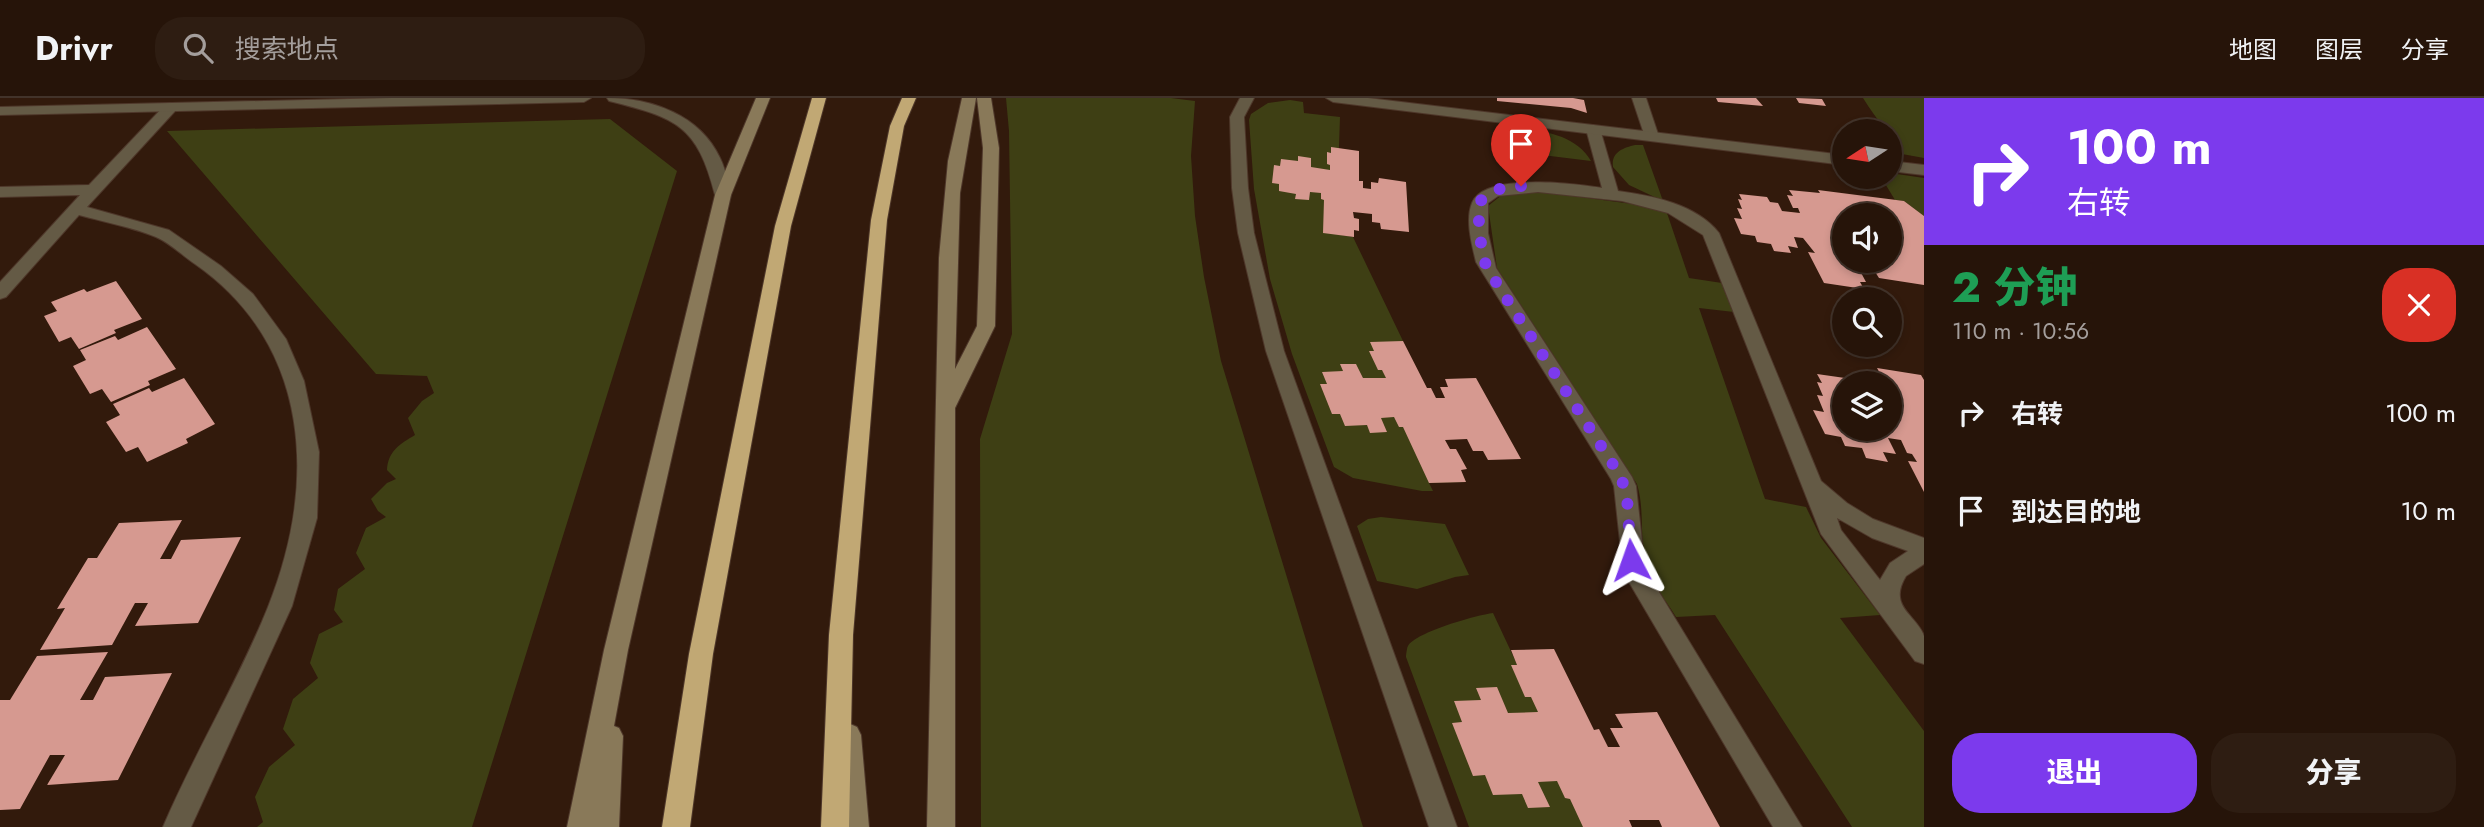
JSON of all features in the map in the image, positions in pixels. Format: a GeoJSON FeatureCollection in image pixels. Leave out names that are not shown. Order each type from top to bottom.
{"type":"FeatureCollection","features":[{"type":"Feature","properties":{"kind":"highway"},"geometry":{"type":"LineString","coordinates":[[677,827],[701,654],[783,226],[819,98]]}},
{"type":"Feature","properties":{"kind":"highway"},"geometry":{"type":"LineString","coordinates":[[835,827],[841,635],[879,220],[897,126],[909,98]]}},
{"type":"Feature","properties":{"kind":"street"},"geometry":{"type":"LineString","coordinates":[[27,110],[40,98]]}},
{"type":"Feature","properties":{"kind":"street"},"geometry":{"type":"LineString","coordinates":[[0,111],[584,98]]}},
{"type":"Feature","properties":{"kind":"street"},"geometry":{"type":"LineString","coordinates":[[614,98],[661,110],[692,129],[710,152],[723,195]]}},
{"type":"Feature","properties":{"kind":"street"},"geometry":{"type":"LineString","coordinates":[[581,827],[616,650],[723,195],[763,98]]}},
{"type":"Feature","properties":{"kind":"street"},"geometry":{"type":"LineString","coordinates":[[941,827],[944,411],[950,217],[960,129],[969,98]]}},
{"type":"Feature","properties":{"kind":"street"},"geometry":{"type":"LineString","coordinates":[[944,411],[986,326],[991,148],[984,98]]}},
{"type":"Feature","properties":{"kind":"street"},"geometry":{"type":"LineString","coordinates":[[1247,98],[1237,117],[1240,188],[1248,244],[1275,351],[1443,827]]}},
{"type":"Feature","properties":{"kind":"street"},"geometry":{"type":"LineString","coordinates":[[1333,98],[1832,159]]}},
{"type":"Feature","properties":{"kind":"street"},"geometry":{"type":"LineString","coordinates":[[1639,98],[1652,137]]}},
{"type":"Feature","properties":{"kind":"street"},"geometry":{"type":"LineString","coordinates":[[0,293],[171,107]]}},
{"type":"Feature","properties":{"kind":"street"},"geometry":{"type":"LineString","coordinates":[[1592,129],[1612,197]]}},
{"type":"Feature","properties":{"kind":"street"},"geometry":{"type":"LineString","coordinates":[[1902,167],[1924,170]]}},
{"type":"Feature","properties":{"kind":"street"},"geometry":{"type":"LineString","coordinates":[[1788,827],[1634,570],[1625,486],[1621,477],[1484,261],[1478,206],[1488,194],[1506,187],[1531,186],[1652,202],[1671,208],[1711,233],[1832,534],[1924,654]]}},
{"type":"Feature","properties":{"kind":"street"},"geometry":{"type":"LineString","coordinates":[[0,192],[94,190]]}},
{"type":"Feature","properties":{"kind":"street"},"geometry":{"type":"LineString","coordinates":[[76,209],[98,213],[163,234],[215,270],[247,298],[277,339],[294,381],[309,452],[306,518],[280,606],[177,827]]}},
{"type":"Feature","properties":{"kind":"street"},"geometry":{"type":"LineString","coordinates":[[1809,477],[1827,499],[1863,524],[1901,541],[1924,547]]}},
{"type":"Feature","properties":{"kind":"street"},"geometry":{"type":"LineString","coordinates":[[1894,615],[1888,595],[1890,580],[1898,567],[1924,555]]}},
{"type":"Feature","properties":{"kind":"street"},"geometry":{"type":"LineString","coordinates":[[841,635],[855,827]]}},
{"type":"Feature","properties":{"kind":"street"},"geometry":{"type":"LineString","coordinates":[[604,827],[616,650]]}},
{"type":"Feature","properties":{"kind":"shaded area"},"geometry":{"type":"Polygon","coordinates":[[[1006,98],[1171,98],[1195,101],[1191,156],[1195,216],[1221,361],[1363,827],[981,827],[980,439],[1012,334],[1009,131],[1006,98]]]}},
{"type":"Feature","properties":{"kind":"shaded area"},"geometry":{"type":"Polygon","coordinates":[[[1863,98],[1924,98],[1924,158],[1902,154],[1902,119],[1878,119],[1863,98]]]}},
{"type":"Feature","properties":{"kind":"shaded area"},"geometry":{"type":"Polygon","coordinates":[[[1290,100],[1303,102],[1304,113],[1340,117],[1336,234],[1353,237],[1403,341],[1395,343],[1466,482],[1429,483],[1433,491],[1422,491],[1353,478],[1334,467],[1292,354],[1270,279],[1254,189],[1249,120],[1251,114],[1268,103],[1290,100]]]}},
{"type":"Feature","properties":{"kind":"shaded area"},"geometry":{"type":"Polygon","coordinates":[[[610,119],[677,171],[472,827],[257,827],[263,822],[255,797],[269,767],[295,745],[283,729],[293,699],[318,678],[310,663],[319,634],[343,622],[334,610],[338,589],[365,569],[356,553],[366,528],[386,517],[378,511],[371,499],[387,483],[396,479],[387,470],[392,453],[415,435],[408,418],[422,401],[434,393],[427,376],[376,374],[167,131],[610,119]]]}},
{"type":"Feature","properties":{"kind":"shaded area"},"geometry":{"type":"Polygon","coordinates":[[[1519,128],[1550,133],[1569,140],[1591,161],[1503,150],[1500,135],[1519,128]]]}},
{"type":"Feature","properties":{"kind":"shaded area"},"geometry":{"type":"Polygon","coordinates":[[[1635,145],[1643,145],[1663,201],[1629,185],[1613,167],[1616,154],[1635,145]]]}},
{"type":"Feature","properties":{"kind":"shaded area"},"geometry":{"type":"Polygon","coordinates":[[[1902,175],[1924,178],[1924,216],[1904,201],[1895,200],[1888,189],[1902,189],[1902,175]]]}},
{"type":"Feature","properties":{"kind":"shaded area"},"geometry":{"type":"Polygon","coordinates":[[[1535,191],[1640,205],[1667,213],[1689,278],[1722,283],[1734,312],[1699,308],[1765,499],[1806,507],[1821,538],[1880,615],[1840,618],[1924,731],[1924,827],[1852,827],[1715,615],[1676,617],[1659,591],[1648,570],[1644,553],[1637,484],[1497,268],[1488,206],[1503,194],[1535,191]]]}},
{"type":"Feature","properties":{"kind":"shaded area"},"geometry":{"type":"Polygon","coordinates":[[[1381,517],[1445,524],[1469,575],[1417,589],[1377,581],[1357,526],[1368,519],[1381,517]]]}},
{"type":"Feature","properties":{"kind":"shaded area"},"geometry":{"type":"Polygon","coordinates":[[[1493,613],[1593,827],[1469,827],[1406,655],[1408,646],[1422,635],[1493,613]]]}},
{"type":"Feature","properties":{"kind":"building"},"geometry":{"type":"Polygon","coordinates":[[[1497,98],[1573,98],[1584,100],[1587,113],[1571,108],[1497,101],[1497,98]]]}},
{"type":"Feature","properties":{"kind":"building"},"geometry":{"type":"Polygon","coordinates":[[[1716,98],[1756,98],[1763,106],[1718,102],[1716,98]]]}},
{"type":"Feature","properties":{"kind":"building"},"geometry":{"type":"Polygon","coordinates":[[[1796,98],[1822,99],[1826,106],[1799,103],[1796,98]]]}},
{"type":"Feature","properties":{"kind":"building"},"geometry":{"type":"Polygon","coordinates":[[[1331,147],[1359,151],[1359,181],[1363,181],[1363,188],[1371,189],[1371,182],[1378,183],[1379,178],[1406,182],[1409,232],[1381,229],[1380,223],[1372,222],[1372,214],[1353,212],[1354,218],[1359,219],[1359,231],[1354,230],[1354,237],[1323,233],[1324,200],[1321,199],[1321,193],[1310,192],[1309,200],[1295,199],[1296,194],[1279,191],[1279,184],[1272,183],[1274,165],[1280,166],[1281,159],[1298,161],[1298,156],[1311,158],[1311,167],[1330,170],[1327,152],[1331,153],[1331,147]]]}},
{"type":"Feature","properties":{"kind":"building"},"geometry":{"type":"Polygon","coordinates":[[[1789,190],[1820,193],[1818,190],[1904,201],[1924,216],[1924,285],[1879,278],[1876,273],[1902,273],[1902,203],[1832,203],[1832,273],[1861,273],[1866,282],[1860,282],[1863,287],[1824,283],[1808,252],[1815,253],[1803,238],[1794,237],[1798,248],[1788,246],[1791,253],[1774,251],[1771,244],[1757,242],[1755,236],[1741,234],[1734,218],[1742,219],[1737,208],[1742,209],[1739,194],[1767,197],[1770,202],[1778,203],[1782,211],[1800,213],[1798,208],[1793,208],[1787,195],[1793,196],[1789,190]]]}},
{"type":"Feature","properties":{"kind":"building"},"geometry":{"type":"Polygon","coordinates":[[[116,281],[142,319],[114,330],[116,333],[79,349],[71,337],[59,342],[44,316],[57,311],[51,302],[84,289],[87,292],[116,281]]]}},
{"type":"Feature","properties":{"kind":"building"},"geometry":{"type":"Polygon","coordinates":[[[147,327],[176,369],[148,381],[150,385],[111,402],[102,389],[90,394],[73,366],[86,360],[80,350],[115,336],[118,340],[147,327]]]}},
{"type":"Feature","properties":{"kind":"building"},"geometry":{"type":"Polygon","coordinates":[[[1403,341],[1427,388],[1431,388],[1436,398],[1445,398],[1440,387],[1448,387],[1445,379],[1476,378],[1521,459],[1488,460],[1483,451],[1473,451],[1467,439],[1445,440],[1450,449],[1456,449],[1467,469],[1461,470],[1466,482],[1429,483],[1403,427],[1399,427],[1394,417],[1381,418],[1387,432],[1370,433],[1367,425],[1345,426],[1340,414],[1332,414],[1320,384],[1327,384],[1322,372],[1343,371],[1340,364],[1356,364],[1363,378],[1386,378],[1382,370],[1378,370],[1369,351],[1374,351],[1370,342],[1403,341]]]}},
{"type":"Feature","properties":{"kind":"building"},"geometry":{"type":"Polygon","coordinates":[[[1902,372],[1921,375],[1924,380],[1924,492],[1908,461],[1917,462],[1912,454],[1907,453],[1901,441],[1902,372]]]}},
{"type":"Feature","properties":{"kind":"building"},"geometry":{"type":"Polygon","coordinates":[[[1817,374],[1832,376],[1832,435],[1825,434],[1813,410],[1824,412],[1817,395],[1823,396],[1817,382],[1822,383],[1817,374]]]}},
{"type":"Feature","properties":{"kind":"building"},"geometry":{"type":"Polygon","coordinates":[[[184,378],[215,424],[186,439],[188,443],[147,462],[138,447],[126,452],[106,422],[120,415],[113,404],[149,388],[152,392],[184,378]]]}},
{"type":"Feature","properties":{"kind":"building"},"geometry":{"type":"Polygon","coordinates":[[[1843,441],[1890,441],[1896,454],[1883,452],[1888,462],[1866,458],[1862,448],[1845,446],[1843,441]]]}},
{"type":"Feature","properties":{"kind":"building"},"geometry":{"type":"Polygon","coordinates":[[[182,520],[160,559],[171,559],[181,540],[241,537],[198,623],[135,626],[148,603],[135,603],[112,645],[40,650],[65,608],[57,609],[88,558],[97,558],[119,523],[182,520]]]}},
{"type":"Feature","properties":{"kind":"building"},"geometry":{"type":"Polygon","coordinates":[[[1554,649],[1594,730],[1599,729],[1608,747],[1620,747],[1610,728],[1623,728],[1615,714],[1657,712],[1720,827],[1662,827],[1659,820],[1629,820],[1632,827],[1583,827],[1570,799],[1565,798],[1557,781],[1538,782],[1550,807],[1528,808],[1522,794],[1493,795],[1485,775],[1473,776],[1452,723],[1462,722],[1454,701],[1481,700],[1476,688],[1497,687],[1508,713],[1538,712],[1531,697],[1525,697],[1511,665],[1517,665],[1511,650],[1554,649]]]}},
{"type":"Feature","properties":{"kind":"building"},"geometry":{"type":"Polygon","coordinates":[[[108,652],[80,700],[93,700],[105,677],[172,673],[118,780],[47,785],[65,755],[50,755],[20,809],[0,810],[0,700],[10,700],[37,656],[108,652]]]}},
{"type":"Feature","properties":{"kind":"route"},"geometry":{"type":"LineString","coordinates":[[1521,186],[1499,189],[1480,201],[1478,211],[1484,261],[1621,477],[1627,497],[1631,560]]}}]}
